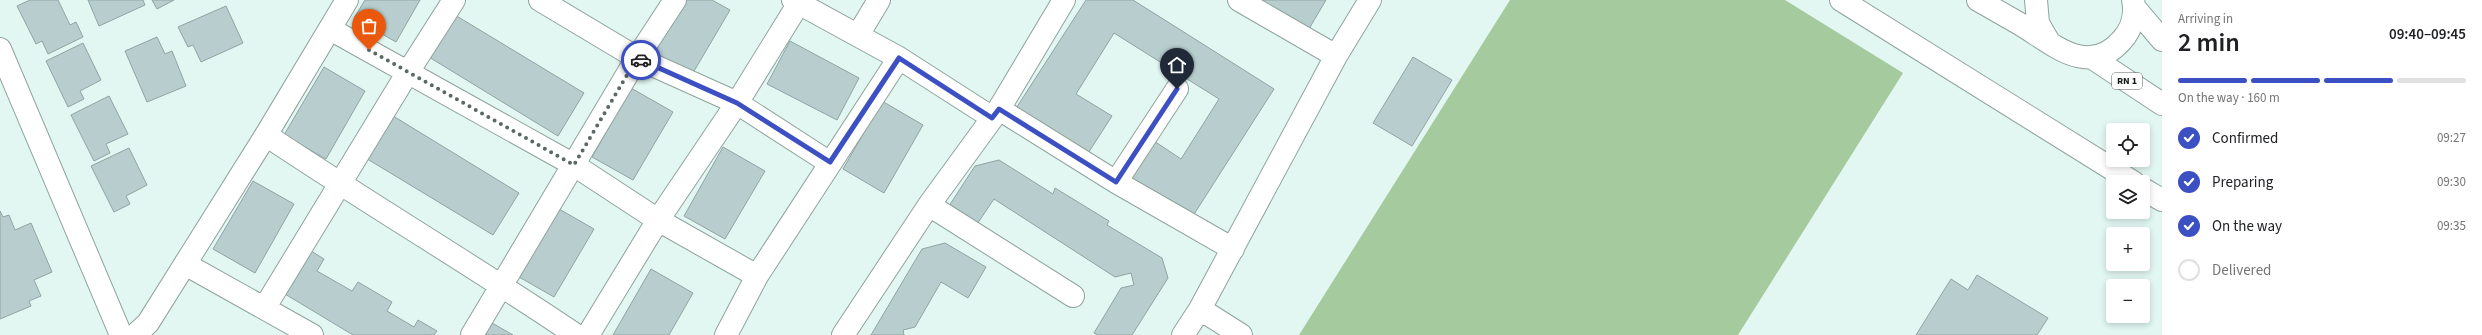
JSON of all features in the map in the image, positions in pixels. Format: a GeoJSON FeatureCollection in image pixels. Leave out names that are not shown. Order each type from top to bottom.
{"type":"FeatureCollection","features":[{"type":"Feature","properties":{"kind":"main road"},"geometry":{"type":"LineString","coordinates":[[135,335],[148,323],[266,135],[347,0]]}},
{"type":"Feature","properties":{"kind":"main road"},"geometry":{"type":"LineString","coordinates":[[265,307],[408,72],[454,0]]}},
{"type":"Feature","properties":{"kind":"main road"},"geometry":{"type":"LineString","coordinates":[[540,0],[637,58],[737,103],[830,162]]}},
{"type":"Feature","properties":{"kind":"main road"},"geometry":{"type":"LineString","coordinates":[[472,335],[637,58],[675,0]]}},
{"type":"Feature","properties":{"kind":"main road"},"geometry":{"type":"LineString","coordinates":[[858,35],[879,0]]}},
{"type":"Feature","properties":{"kind":"main road"},"geometry":{"type":"LineString","coordinates":[[843,335],[929,205],[995,113],[1064,0]]}},
{"type":"Feature","properties":{"kind":"main road"},"geometry":{"type":"LineString","coordinates":[[1239,0],[1336,56]]}},
{"type":"Feature","properties":{"kind":"main road"},"geometry":{"type":"LineString","coordinates":[[1183,335],[1233,249],[1336,56],[1370,0]]}},
{"type":"Feature","properties":{"kind":"main road"},"geometry":{"type":"LineString","coordinates":[[1841,0],[2121,175]]}},
{"type":"Feature","properties":{"kind":"main road"},"geometry":{"type":"LineString","coordinates":[[1978,0],[2062,51],[2076,57],[2091,57],[2105,53],[2117,45],[2127,34],[2133,21],[2134,4]]}},
{"type":"Feature","properties":{"kind":"main road"},"geometry":{"type":"LineString","coordinates":[[2036,0],[2038,23],[2049,42]]}},
{"type":"Feature","properties":{"kind":"main road"},"geometry":{"type":"LineString","coordinates":[[588,335],[658,220],[737,103],[796,2],[899,58],[1233,249]]}},
{"type":"Feature","properties":{"kind":"main road"},"geometry":{"type":"LineString","coordinates":[[2134,4],[2162,40]]}},
{"type":"Feature","properties":{"kind":"main road"},"geometry":{"type":"LineString","coordinates":[[330,29],[574,165],[658,220],[757,276]]}},
{"type":"Feature","properties":{"kind":"main road"},"geometry":{"type":"LineString","coordinates":[[0,49],[121,335]]}},
{"type":"Feature","properties":{"kind":"main road","name":"RN 1"},"geometry":{"type":"LineString","coordinates":[[2091,57],[2162,104]]}},
{"type":"Feature","properties":{"kind":"main road"},"geometry":{"type":"LineString","coordinates":[[726,335],[757,276],[899,58]]}},
{"type":"Feature","properties":{"kind":"main road"},"geometry":{"type":"LineString","coordinates":[[1116,182],[1177,89]]}},
{"type":"Feature","properties":{"kind":"main road"},"geometry":{"type":"LineString","coordinates":[[266,135],[340,184],[502,285],[576,335]]}},
{"type":"Feature","properties":{"kind":"main road"},"geometry":{"type":"LineString","coordinates":[[2150,192],[2162,200]]}},
{"type":"Feature","properties":{"kind":"main road"},"geometry":{"type":"LineString","coordinates":[[929,205],[1073,296]]}},
{"type":"Feature","properties":{"kind":"main road"},"geometry":{"type":"LineString","coordinates":[[185,264],[265,307],[312,335]]}},
{"type":"Feature","properties":{"kind":"main road"},"geometry":{"type":"LineString","coordinates":[[1200,308],[1241,335]]}},
{"type":"Feature","properties":{"kind":"green space"},"geometry":{"type":"Polygon","coordinates":[[[1510,0],[1785,0],[1903,73],[1738,335],[1299,335],[1510,0]]]}},
{"type":"Feature","properties":{"kind":"building"},"geometry":{"type":"Polygon","coordinates":[[[30,0],[58,0],[70,25],[76,22],[83,37],[48,54],[42,41],[36,44],[17,6],[30,0]]]}},
{"type":"Feature","properties":{"kind":"building"},"geometry":{"type":"Polygon","coordinates":[[[88,0],[143,0],[145,5],[99,26],[88,0]]]}},
{"type":"Feature","properties":{"kind":"building"},"geometry":{"type":"Polygon","coordinates":[[[152,0],[174,0],[157,9],[152,0]]]}},
{"type":"Feature","properties":{"kind":"building"},"geometry":{"type":"Polygon","coordinates":[[[365,0],[420,0],[396,42],[354,18],[365,0]]]}},
{"type":"Feature","properties":{"kind":"building"},"geometry":{"type":"Polygon","coordinates":[[[680,0],[712,0],[730,10],[690,78],[649,55],[680,0]]]}},
{"type":"Feature","properties":{"kind":"building"},"geometry":{"type":"Polygon","coordinates":[[[1086,0],[1133,0],[1274,89],[1191,219],[1126,178],[1151,139],[1181,159],[1219,99],[1114,33],[1076,94],[1112,116],[1085,158],[1013,113],[1086,0]]]}},
{"type":"Feature","properties":{"kind":"building"},"geometry":{"type":"Polygon","coordinates":[[[1250,0],[1326,0],[1306,34],[1250,0]]]}},
{"type":"Feature","properties":{"kind":"building"},"geometry":{"type":"Polygon","coordinates":[[[226,6],[243,43],[201,62],[193,45],[188,47],[178,27],[226,6]]]}},
{"type":"Feature","properties":{"kind":"building"},"geometry":{"type":"Polygon","coordinates":[[[450,12],[584,93],[558,136],[424,54],[450,12]]]}},
{"type":"Feature","properties":{"kind":"building"},"geometry":{"type":"Polygon","coordinates":[[[157,37],[165,54],[172,51],[186,86],[147,102],[125,51],[157,37]]]}},
{"type":"Feature","properties":{"kind":"building"},"geometry":{"type":"Polygon","coordinates":[[[790,41],[859,78],[837,120],[767,84],[790,41]]]}},
{"type":"Feature","properties":{"kind":"building"},"geometry":{"type":"Polygon","coordinates":[[[83,43],[101,80],[80,91],[84,99],[68,107],[46,61],[83,43]]]}},
{"type":"Feature","properties":{"kind":"building"},"geometry":{"type":"Polygon","coordinates":[[[1413,57],[1452,80],[1412,146],[1373,123],[1413,57]]]}},
{"type":"Feature","properties":{"kind":"building"},"geometry":{"type":"Polygon","coordinates":[[[324,67],[365,91],[326,159],[284,135],[324,67]]]}},
{"type":"Feature","properties":{"kind":"building"},"geometry":{"type":"Polygon","coordinates":[[[631,88],[673,112],[633,180],[592,157],[631,88]]]}},
{"type":"Feature","properties":{"kind":"building"},"geometry":{"type":"Polygon","coordinates":[[[109,96],[128,134],[106,144],[110,153],[94,161],[71,115],[109,96]]]}},
{"type":"Feature","properties":{"kind":"building"},"geometry":{"type":"Polygon","coordinates":[[[882,101],[923,125],[884,193],[843,169],[882,101]]]}},
{"type":"Feature","properties":{"kind":"building"},"geometry":{"type":"Polygon","coordinates":[[[385,111],[519,193],[493,235],[359,154],[385,111]]]}},
{"type":"Feature","properties":{"kind":"building"},"geometry":{"type":"Polygon","coordinates":[[[723,147],[765,171],[725,239],[684,216],[723,147]]]}},
{"type":"Feature","properties":{"kind":"building"},"geometry":{"type":"Polygon","coordinates":[[[129,148],[147,185],[126,196],[130,204],[114,212],[91,166],[129,148]]]}},
{"type":"Feature","properties":{"kind":"building"},"geometry":{"type":"Polygon","coordinates":[[[999,160],[1053,194],[1055,188],[1109,221],[1107,225],[1162,258],[1168,278],[1132,335],[1098,335],[1094,333],[1121,288],[1134,285],[1131,273],[1115,277],[994,199],[975,227],[947,209],[975,166],[999,160]]]}},
{"type":"Feature","properties":{"kind":"building"},"geometry":{"type":"Polygon","coordinates":[[[253,181],[294,204],[255,273],[213,249],[253,181]]]}},
{"type":"Feature","properties":{"kind":"building"},"geometry":{"type":"Polygon","coordinates":[[[552,205],[594,229],[554,297],[512,273],[552,205]]]}},
{"type":"Feature","properties":{"kind":"building"},"geometry":{"type":"Polygon","coordinates":[[[0,211],[3,217],[9,215],[15,230],[31,223],[52,272],[34,280],[41,296],[29,301],[31,306],[0,319],[0,211]]]}},
{"type":"Feature","properties":{"kind":"building"},"geometry":{"type":"Polygon","coordinates":[[[945,243],[986,267],[968,298],[941,282],[915,327],[903,330],[904,335],[871,335],[922,249],[945,243]]]}},
{"type":"Feature","properties":{"kind":"building"},"geometry":{"type":"Polygon","coordinates":[[[306,248],[324,259],[317,271],[352,291],[358,282],[392,302],[387,311],[414,327],[418,320],[437,331],[434,335],[353,335],[280,291],[306,248]]]}},
{"type":"Feature","properties":{"kind":"building"},"geometry":{"type":"Polygon","coordinates":[[[651,269],[693,293],[669,335],[613,335],[651,269]]]}},
{"type":"Feature","properties":{"kind":"building"},"geometry":{"type":"Polygon","coordinates":[[[1977,275],[2048,318],[2037,335],[1916,335],[1951,279],[1968,290],[1977,275]]]}},
{"type":"Feature","properties":{"kind":"building"},"geometry":{"type":"Polygon","coordinates":[[[485,319],[513,335],[475,335],[485,319]]]}},
{"type":"Feature","properties":{"kind":"way so far"},"geometry":{"type":"LineString","coordinates":[[369,50],[574,165],[609,109],[637,58],[641,60]]}},
{"type":"Feature","properties":{"kind":"route"},"geometry":{"type":"LineString","coordinates":[[641,60],[737,103],[830,162],[899,58],[992,118],[999,109],[1116,182],[1177,89]]}}]}
